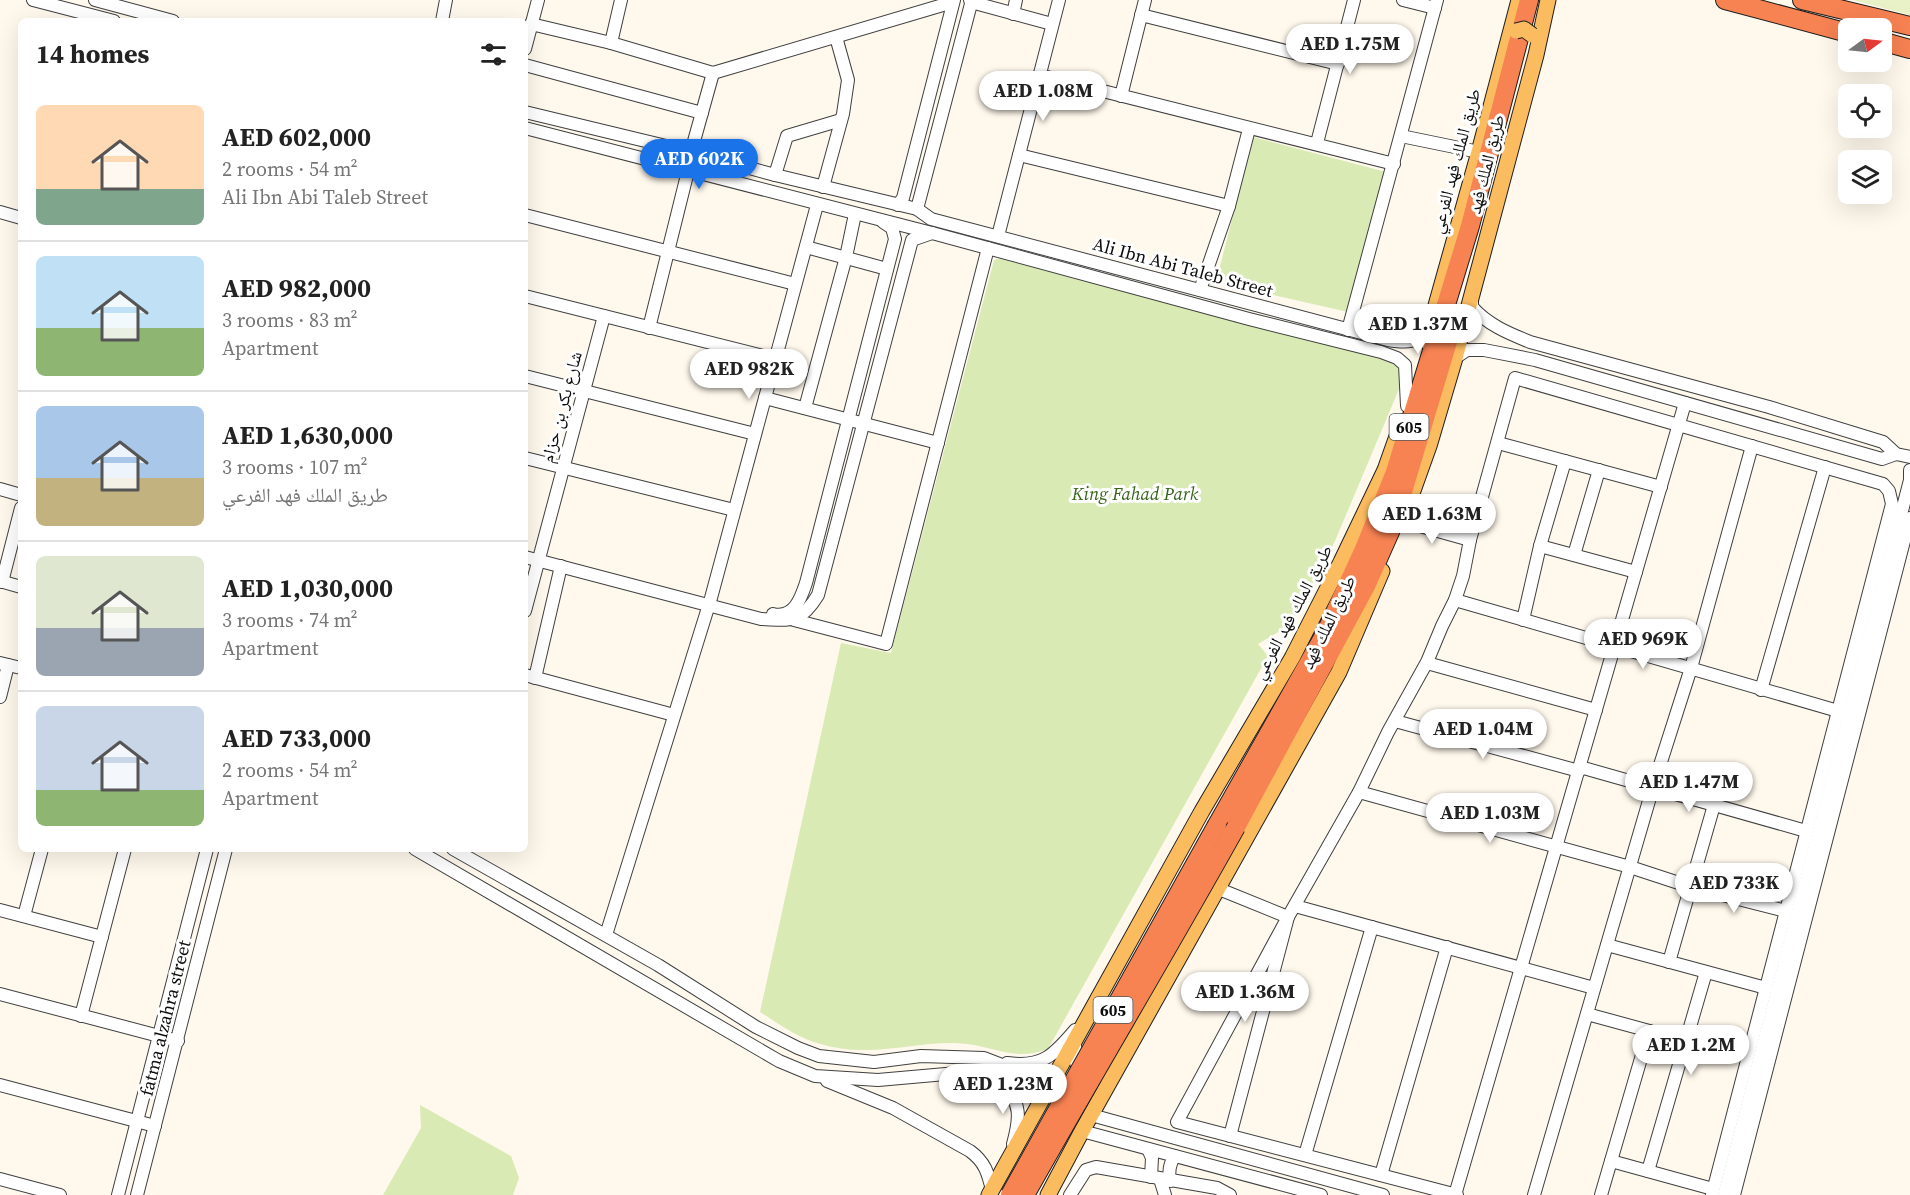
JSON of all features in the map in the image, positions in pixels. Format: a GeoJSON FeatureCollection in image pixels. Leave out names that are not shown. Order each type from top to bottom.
{"type":"FeatureCollection","features":[{"type":"Feature","properties":{"kind":"highway","name":"طريق الملك فهد"},"geometry":{"type":"LineString","coordinates":[[1010,1195],[1325,634],[1364,549],[1395,472],[1470,226],[1529,0]]}},
{"type":"Feature","properties":{"kind":"highway","name":"طريق الملك فهد"},"geometry":{"type":"LineString","coordinates":[[1025,1195],[1236,828],[1366,586],[1393,525],[1422,433],[1480,228],[1537,0]]}},
{"type":"Feature","properties":{"kind":"highway"},"geometry":{"type":"LineString","coordinates":[[1725,0],[1838,30]]}},
{"type":"Feature","properties":{"kind":"highway"},"geometry":{"type":"LineString","coordinates":[[1802,0],[1910,26]]}},
{"type":"Feature","properties":{"kind":"highway"},"geometry":{"type":"LineString","coordinates":[[1892,44],[1910,49]]}},
{"type":"Feature","properties":{"kind":"highway"},"geometry":{"type":"LineString","coordinates":[[1317,679],[1368,599],[1401,522],[1422,433]]}},
{"type":"Feature","properties":{"kind":"highway"},"geometry":{"type":"LineString","coordinates":[[1325,634],[1385,470]]}},
{"type":"Feature","properties":{"kind":"main road","name":"طريق الملك فهد الفرعي"},"geometry":{"type":"LineString","coordinates":[[990,1192],[1075,1043],[1202,811],[1292,658],[1385,470],[1407,406],[1479,152],[1519,0]]}},
{"type":"Feature","properties":{"kind":"main road"},"geometry":{"type":"LineString","coordinates":[[1048,1195],[1339,672],[1360,626],[1429,447],[1536,55],[1548,0]]}},
{"type":"Feature","properties":{"kind":"main road"},"geometry":{"type":"LineString","coordinates":[[1506,46],[1516,32],[1524,29],[1532,35],[1536,55]]}},
{"type":"Feature","properties":{"kind":"main road"},"geometry":{"type":"LineString","coordinates":[[1050,1087],[1091,1116]]}},
{"type":"Feature","properties":{"kind":"main road"},"geometry":{"type":"LineString","coordinates":[[1041,1101],[1082,1131]]}},
{"type":"Feature","properties":{"kind":"street"},"geometry":{"type":"LineString","coordinates":[[33,0],[102,18]]}},
{"type":"Feature","properties":{"kind":"street"},"geometry":{"type":"LineString","coordinates":[[95,0],[162,18]]}},
{"type":"Feature","properties":{"kind":"street"},"geometry":{"type":"LineString","coordinates":[[443,18],[446,0]]}},
{"type":"Feature","properties":{"kind":"street"},"geometry":{"type":"LineString","coordinates":[[528,36],[538,0]]}},
{"type":"Feature","properties":{"kind":"street"},"geometry":{"type":"LineString","coordinates":[[611,44],[621,0]]}},
{"type":"Feature","properties":{"kind":"street"},"geometry":{"type":"LineString","coordinates":[[1013,14],[1016,0]]}},
{"type":"Feature","properties":{"kind":"street"},"geometry":{"type":"LineString","coordinates":[[998,236],[1059,0]]}},
{"type":"Feature","properties":{"kind":"street"},"geometry":{"type":"LineString","coordinates":[[1121,96],[1145,0]]}},
{"type":"Feature","properties":{"kind":"street"},"geometry":{"type":"LineString","coordinates":[[1317,143],[1354,0]]}},
{"type":"Feature","properties":{"kind":"street"},"geometry":{"type":"LineString","coordinates":[[1348,330],[1436,4],[1403,0]]}},
{"type":"Feature","properties":{"kind":"street"},"geometry":{"type":"LineString","coordinates":[[531,24],[713,73],[954,1]]}},
{"type":"Feature","properties":{"kind":"street"},"geometry":{"type":"LineString","coordinates":[[528,113],[898,205],[903,198],[954,1]]}},
{"type":"Feature","properties":{"kind":"street"},"geometry":{"type":"LineString","coordinates":[[917,209],[971,1],[1052,24]]}},
{"type":"Feature","properties":{"kind":"street"},"geometry":{"type":"LineString","coordinates":[[1141,15],[1338,64]]}},
{"type":"Feature","properties":{"kind":"street"},"geometry":{"type":"LineString","coordinates":[[823,187],[841,120],[848,80],[836,37]]}},
{"type":"Feature","properties":{"kind":"street"},"geometry":{"type":"LineString","coordinates":[[528,66],[702,113]]}},
{"type":"Feature","properties":{"kind":"street"},"geometry":{"type":"LineString","coordinates":[[691,152],[713,73]]}},
{"type":"Feature","properties":{"kind":"street"},"geometry":{"type":"LineString","coordinates":[[1039,75],[1394,164]]}},
{"type":"Feature","properties":{"kind":"street"},"geometry":{"type":"LineString","coordinates":[[775,175],[787,135],[841,120]]}},
{"type":"Feature","properties":{"kind":"street","name":"Ali Ibn Abi Taleb Street"},"geometry":{"type":"LineString","coordinates":[[528,129],[1387,354]]}},
{"type":"Feature","properties":{"kind":"street"},"geometry":{"type":"LineString","coordinates":[[1200,290],[1228,206],[1249,129]]}},
{"type":"Feature","properties":{"kind":"street"},"geometry":{"type":"LineString","coordinates":[[1401,136],[1479,152]]}},
{"type":"Feature","properties":{"kind":"street"},"geometry":{"type":"LineString","coordinates":[[1019,155],[1228,206]]}},
{"type":"Feature","properties":{"kind":"street"},"geometry":{"type":"LineString","coordinates":[[649,328],[688,171]]}},
{"type":"Feature","properties":{"kind":"street"},"geometry":{"type":"LineString","coordinates":[[606,935],[709,601],[817,205]]}},
{"type":"Feature","properties":{"kind":"street","name":"Ali Ibn Abi Taleb Street"},"geometry":{"type":"LineString","coordinates":[[898,205],[917,209],[931,219],[1399,342],[1417,340],[1422,336],[1432,318]]}},
{"type":"Feature","properties":{"kind":"street"},"geometry":{"type":"LineString","coordinates":[[0,212],[18,217]]}},
{"type":"Feature","properties":{"kind":"street"},"geometry":{"type":"LineString","coordinates":[[805,408],[846,257],[855,214]]}},
{"type":"Feature","properties":{"kind":"street"},"geometry":{"type":"LineString","coordinates":[[528,215],[795,284]]}},
{"type":"Feature","properties":{"kind":"street"},"geometry":{"type":"LineString","coordinates":[[528,551],[561,567],[709,601],[779,616],[794,609],[806,583],[895,239],[892,228],[882,221]]}},
{"type":"Feature","properties":{"kind":"street"},"geometry":{"type":"LineString","coordinates":[[794,620],[809,609],[818,595],[912,240],[932,233]]}},
{"type":"Feature","properties":{"kind":"street"},"geometry":{"type":"LineString","coordinates":[[806,247],[887,270]]}},
{"type":"Feature","properties":{"kind":"street"},"geometry":{"type":"LineString","coordinates":[[528,557],[540,557],[709,601],[761,619],[794,620],[886,644],[988,248]]}},
{"type":"Feature","properties":{"kind":"street"},"geometry":{"type":"LineString","coordinates":[[1472,290],[1472,307],[1481,318],[1499,330],[1530,342],[1769,406],[1883,442],[1896,454],[1910,458]]}},
{"type":"Feature","properties":{"kind":"street"},"geometry":{"type":"LineString","coordinates":[[528,297],[775,359]]}},
{"type":"Feature","properties":{"kind":"street","name":"شارع بكر بن حزام"},"geometry":{"type":"LineString","coordinates":[[528,600],[604,316]]}},
{"type":"Feature","properties":{"kind":"street"},"geometry":{"type":"LineString","coordinates":[[1387,354],[1401,356],[1404,351],[1404,347],[1390,340]]}},
{"type":"Feature","properties":{"kind":"street"},"geometry":{"type":"LineString","coordinates":[[1455,358],[1467,350],[1484,350],[1535,360],[1882,459],[1896,454]]}},
{"type":"Feature","properties":{"kind":"street"},"geometry":{"type":"LineString","coordinates":[[1387,354],[1397,357],[1405,365],[1407,406]]}},
{"type":"Feature","properties":{"kind":"street"},"geometry":{"type":"LineString","coordinates":[[528,377],[755,434]]}},
{"type":"Feature","properties":{"kind":"street"},"geometry":{"type":"LineString","coordinates":[[1685,403],[1679,426],[1456,1195],[1177,1122],[1294,906],[1359,792],[1427,663],[1463,576],[1470,540],[1515,378],[1679,426],[1883,484],[1889,491],[1892,504],[1806,831],[1716,1193]]}},
{"type":"Feature","properties":{"kind":"street"},"geometry":{"type":"LineString","coordinates":[[765,398],[938,443]]}},
{"type":"Feature","properties":{"kind":"street"},"geometry":{"type":"LineString","coordinates":[[1498,443],[1661,487]]}},
{"type":"Feature","properties":{"kind":"street"},"geometry":{"type":"LineString","coordinates":[[1534,1195],[1653,787],[1691,668],[1752,447]]}},
{"type":"Feature","properties":{"kind":"street"},"geometry":{"type":"LineString","coordinates":[[528,459],[734,510]]}},
{"type":"Feature","properties":{"kind":"street"},"geometry":{"type":"LineString","coordinates":[[1523,620],[1540,546],[1565,461]]}},
{"type":"Feature","properties":{"kind":"street"},"geometry":{"type":"LineString","coordinates":[[1761,690],[1825,467]]}},
{"type":"Feature","properties":{"kind":"street"},"geometry":{"type":"LineString","coordinates":[[1574,555],[1599,470]]}},
{"type":"Feature","properties":{"kind":"street"},"geometry":{"type":"LineString","coordinates":[[1716,1193],[1910,480],[1910,470]]}},
{"type":"Feature","properties":{"kind":"street"},"geometry":{"type":"LineString","coordinates":[[0,489],[18,494]]}},
{"type":"Feature","properties":{"kind":"street"},"geometry":{"type":"LineString","coordinates":[[1734,1195],[1910,518]]}},
{"type":"Feature","properties":{"kind":"street"},"geometry":{"type":"LineString","coordinates":[[18,519],[1,582],[18,586]]}},
{"type":"Feature","properties":{"kind":"street"},"geometry":{"type":"LineString","coordinates":[[1401,522],[1470,540]]}},
{"type":"Feature","properties":{"kind":"street"},"geometry":{"type":"LineString","coordinates":[[1540,546],[1636,572]]}},
{"type":"Feature","properties":{"kind":"street"},"geometry":{"type":"LineString","coordinates":[[561,567],[530,676],[674,715]]}},
{"type":"Feature","properties":{"kind":"street"},"geometry":{"type":"LineString","coordinates":[[1455,600],[1838,711]]}},
{"type":"Feature","properties":{"kind":"street"},"geometry":{"type":"LineString","coordinates":[[1427,663],[1596,710]]}},
{"type":"Feature","properties":{"kind":"street"},"geometry":{"type":"LineString","coordinates":[[0,697],[10,665]]}},
{"type":"Feature","properties":{"kind":"street"},"geometry":{"type":"LineString","coordinates":[[1395,721],[1653,787],[1806,831]]}},
{"type":"Feature","properties":{"kind":"street"},"geometry":{"type":"LineString","coordinates":[[1359,792],[1630,867],[1690,887],[1786,911]]}},
{"type":"Feature","properties":{"kind":"street"},"geometry":{"type":"LineString","coordinates":[[1669,962],[1714,805]]}},
{"type":"Feature","properties":{"kind":"street"},"geometry":{"type":"LineString","coordinates":[[24,916],[41,852]]}},
{"type":"Feature","properties":{"kind":"street"},"geometry":{"type":"LineString","coordinates":[[81,1016],[124,852]]}},
{"type":"Feature","properties":{"kind":"street"},"geometry":{"type":"LineString","coordinates":[[118,1195],[206,852]]}},
{"type":"Feature","properties":{"kind":"street","name":"fatma alzahra street"},"geometry":{"type":"LineString","coordinates":[[137,1195],[225,852]]}},
{"type":"Feature","properties":{"kind":"street"},"geometry":{"type":"LineString","coordinates":[[420,852],[779,1060],[893,1107],[970,1151],[980,1158],[987,1169],[990,1192]]}},
{"type":"Feature","properties":{"kind":"street"},"geometry":{"type":"LineString","coordinates":[[460,852],[658,965],[756,1027],[819,1056],[874,1062],[921,1056],[984,1058],[1022,1064],[1035,1062],[1058,1051],[1095,1006]]}},
{"type":"Feature","properties":{"kind":"street"},"geometry":{"type":"LineString","coordinates":[[1219,889],[1288,917]]}},
{"type":"Feature","properties":{"kind":"street"},"geometry":{"type":"LineString","coordinates":[[1294,906],[1594,988]]}},
{"type":"Feature","properties":{"kind":"street"},"geometry":{"type":"LineString","coordinates":[[0,910],[102,937]]}},
{"type":"Feature","properties":{"kind":"street"},"geometry":{"type":"LineString","coordinates":[[1230,1136],[1288,917]]}},
{"type":"Feature","properties":{"kind":"street"},"geometry":{"type":"LineString","coordinates":[[1305,1155],[1371,927]]}},
{"type":"Feature","properties":{"kind":"street"},"geometry":{"type":"LineString","coordinates":[[1607,945],[1766,988]]}},
{"type":"Feature","properties":{"kind":"street"},"geometry":{"type":"LineString","coordinates":[[1381,1175],[1447,948]]}},
{"type":"Feature","properties":{"kind":"street"},"geometry":{"type":"LineString","coordinates":[[1648,1171],[1706,972]]}},
{"type":"Feature","properties":{"kind":"street"},"geometry":{"type":"LineString","coordinates":[[0,994],[178,1041]]}},
{"type":"Feature","properties":{"kind":"street"},"geometry":{"type":"LineString","coordinates":[[1587,1014],[1686,1041]]}},
{"type":"Feature","properties":{"kind":"street"},"geometry":{"type":"LineString","coordinates":[[1601,1195],[1649,1031]]}},
{"type":"Feature","properties":{"kind":"street"},"geometry":{"type":"LineString","coordinates":[[1075,1043],[1076,1063],[1086,1071],[1101,1077],[1114,1075]]}},
{"type":"Feature","properties":{"kind":"street"},"geometry":{"type":"LineString","coordinates":[[984,1058],[1028,1075],[1050,1087]]}},
{"type":"Feature","properties":{"kind":"street"},"geometry":{"type":"LineString","coordinates":[[815,1076],[878,1080],[957,1073],[976,1076],[1019,1090],[1041,1101]]}},
{"type":"Feature","properties":{"kind":"street"},"geometry":{"type":"LineString","coordinates":[[976,1076],[1007,1090],[1014,1100],[1018,1125],[1007,1162]]}},
{"type":"Feature","properties":{"kind":"street"},"geometry":{"type":"LineString","coordinates":[[0,1085],[155,1126]]}},
{"type":"Feature","properties":{"kind":"street"},"geometry":{"type":"LineString","coordinates":[[1091,1116],[1383,1195]]}},
{"type":"Feature","properties":{"kind":"street"},"geometry":{"type":"LineString","coordinates":[[1082,1131],[1321,1195]]}},
{"type":"Feature","properties":{"kind":"street"},"geometry":{"type":"LineString","coordinates":[[1148,1149],[1165,1195]]}},
{"type":"Feature","properties":{"kind":"street"},"geometry":{"type":"LineString","coordinates":[[1160,1179],[1168,1174],[1174,1156]]}},
{"type":"Feature","properties":{"kind":"street"},"geometry":{"type":"LineString","coordinates":[[1611,1161],[1716,1193]]}},
{"type":"Feature","properties":{"kind":"street"},"geometry":{"type":"LineString","coordinates":[[1070,1195],[1086,1170],[1096,1167],[1217,1188],[1230,1195]]}},
{"type":"Feature","properties":{"kind":"street"},"geometry":{"type":"LineString","coordinates":[[0,1179],[40,1192],[60,1195]]}},
{"type":"Feature","properties":{"kind":"green space"},"geometry":{"type":"Polygon","coordinates":[[[1853,0],[1910,0],[1910,15],[1853,0]]]}},
{"type":"Feature","properties":{"kind":"green space"},"geometry":{"type":"Polygon","coordinates":[[[1253,137],[1386,172],[1348,312],[1216,282],[1253,137]]]}},
{"type":"Feature","properties":{"kind":"green space","name":"King Fahad Park"},"geometry":{"type":"Polygon","coordinates":[[[1005,257],[1401,363],[1402,382],[1335,541],[1289,629],[1285,628],[1258,644],[1268,656],[1048,1049],[1016,1054],[954,1043],[875,1050],[831,1047],[797,1035],[760,1012],[841,643],[891,653],[994,260],[1005,257]]]}},
{"type":"Feature","properties":{"kind":"green space"},"geometry":{"type":"Polygon","coordinates":[[[420,1105],[511,1156],[519,1178],[513,1195],[383,1195],[421,1128],[420,1105]]]}}]}
